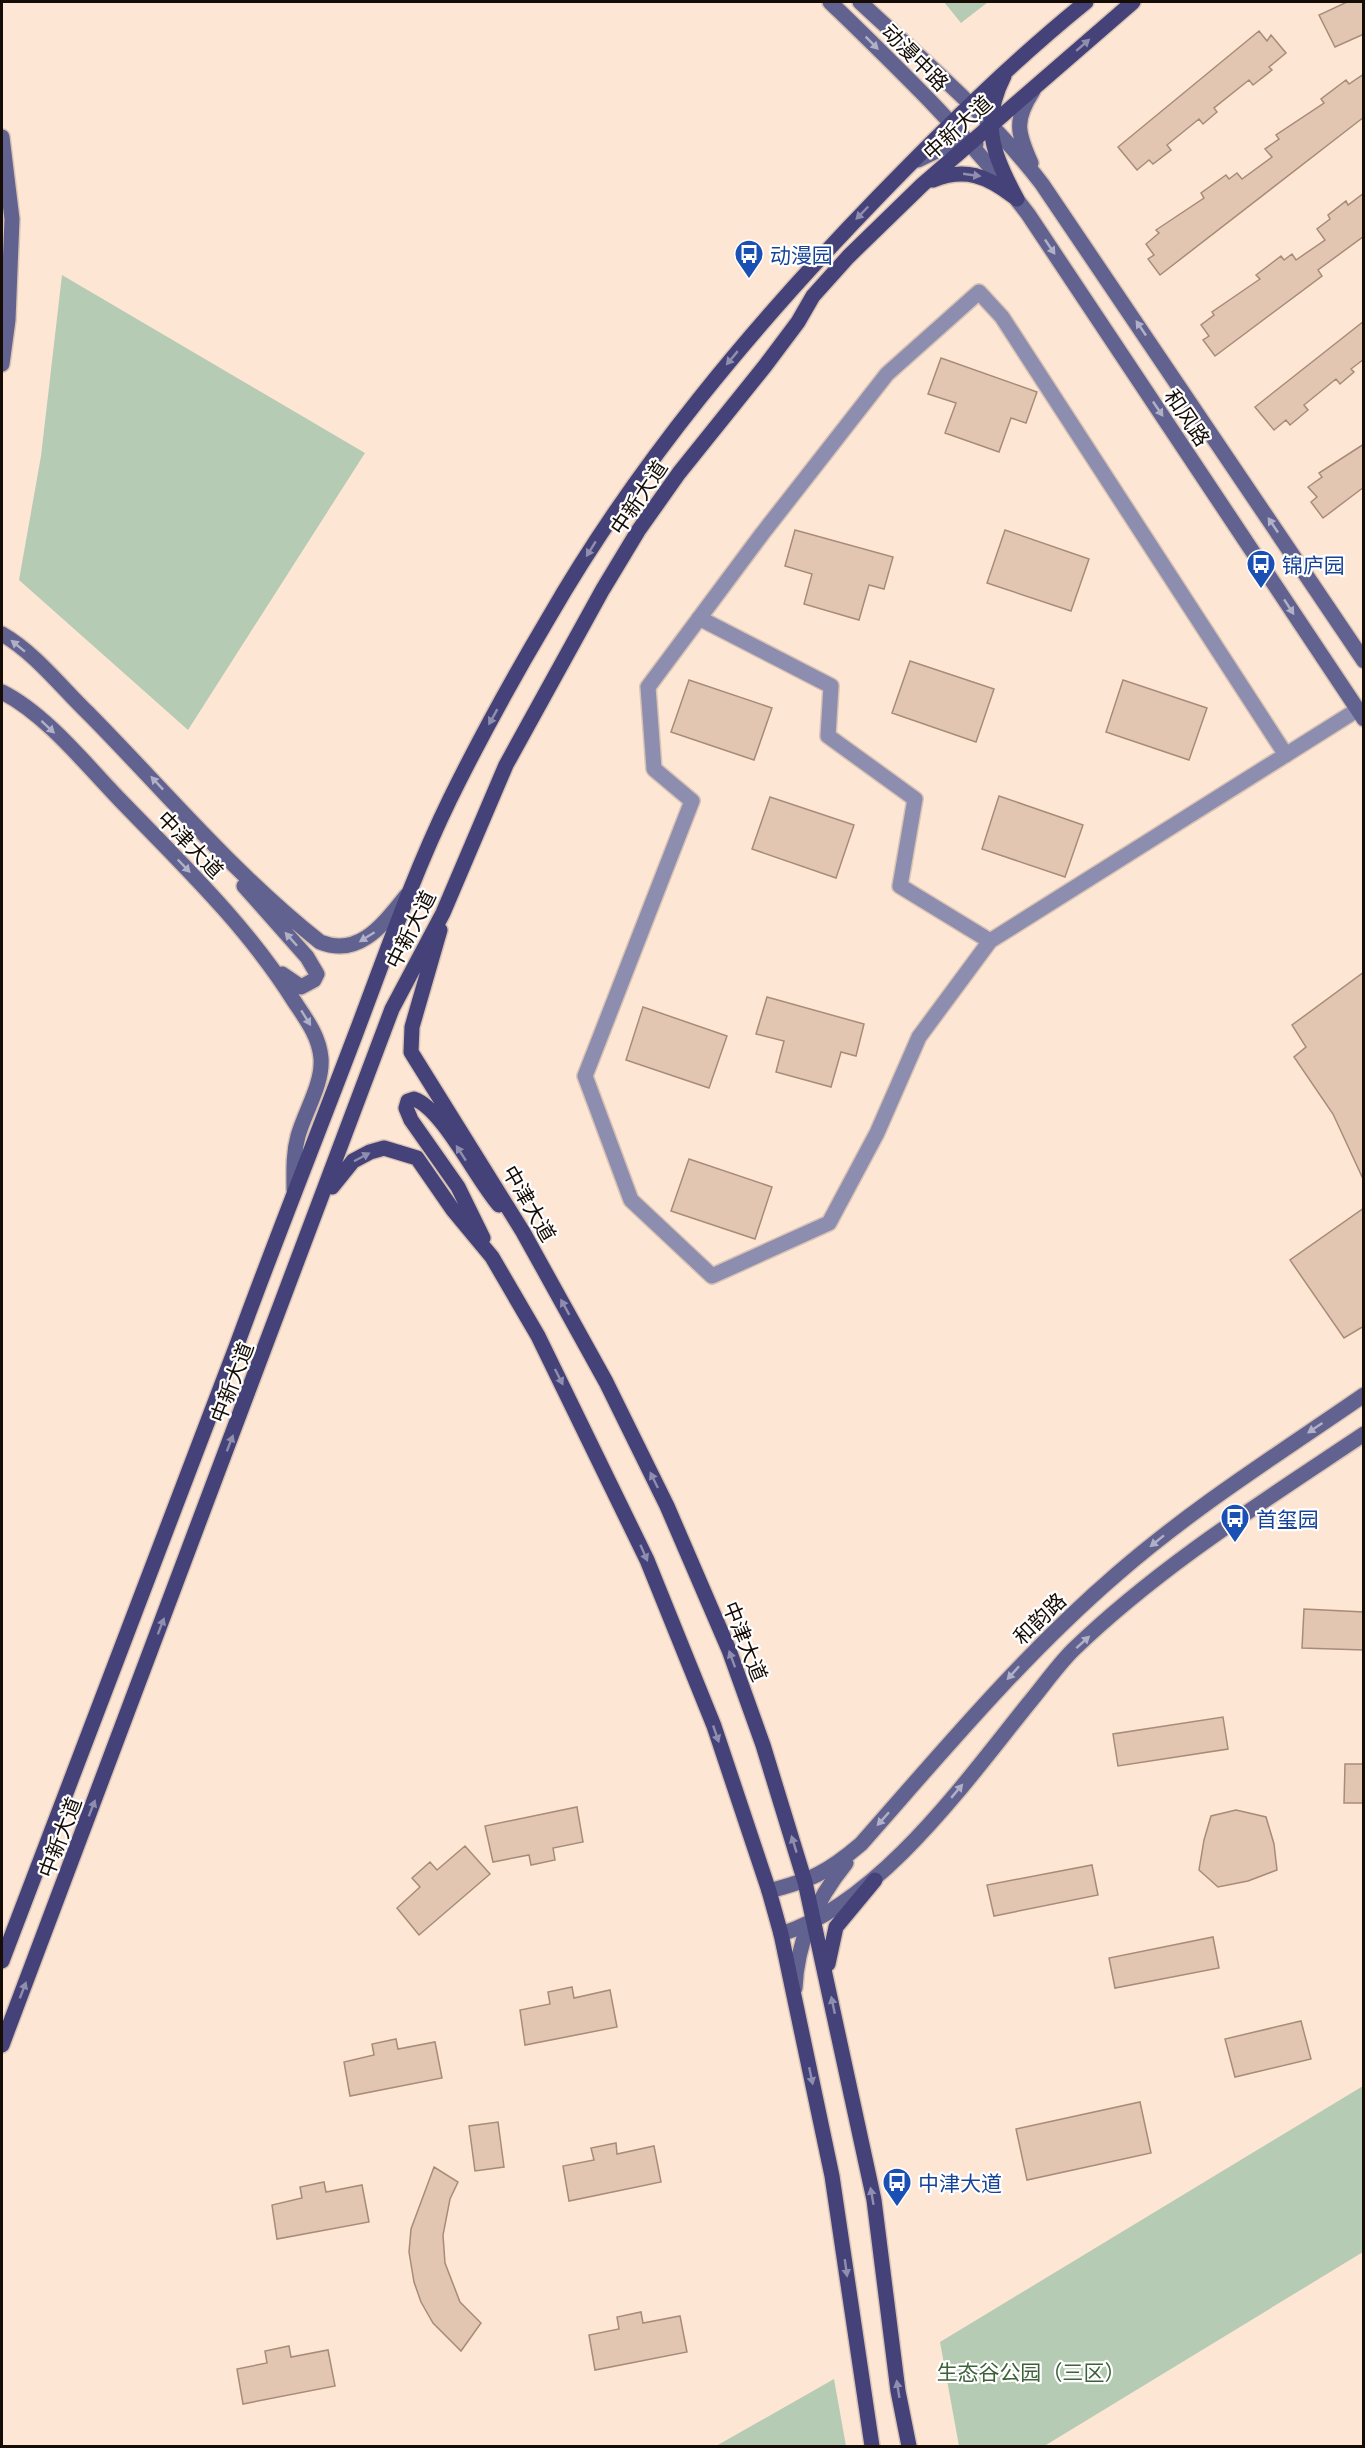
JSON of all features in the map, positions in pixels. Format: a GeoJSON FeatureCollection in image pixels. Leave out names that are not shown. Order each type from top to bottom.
{"type":"FeatureCollection","features":[{"type":"Feature","properties":{"kind":"main road","name":"中新大道"},"geometry":{"type":"LineString","coordinates":[[2,1961],[197,1453],[294,1190],[332,1096],[407,895],[449,801],[490,722],[549,616],[600,534],[715,379],[756,328],[952,122],[1016,59],[1086,2]]}},
{"type":"Feature","properties":{"kind":"main road","name":"中新大道"},"geometry":{"type":"LineString","coordinates":[[2,2045],[323,1199],[392,1009],[443,913],[506,765],[562,660],[638,531],[720,419],[765,366],[798,322],[813,296],[848,257],[922,185],[1133,2]]}},
{"type":"Feature","properties":{"kind":"main road"},"geometry":{"type":"LineString","coordinates":[[1016,59],[998,87],[990,125],[994,150],[1017,199]]}},
{"type":"Feature","properties":{"kind":"main road"},"geometry":{"type":"LineString","coordinates":[[922,185],[946,175],[970,173],[993,181],[1017,199]]}},
{"type":"Feature","properties":{"kind":"main road","name":"中津大道"},"geometry":{"type":"LineString","coordinates":[[443,913],[439,939],[412,1027],[411,1052],[523,1232],[606,1383],[672,1516],[736,1671],[763,1745],[805,1882],[811,1920],[828,1982],[874,2200],[898,2391],[909,2446]]}},
{"type":"Feature","properties":{"kind":"main road"},"geometry":{"type":"LineString","coordinates":[[523,1232],[486,1191],[434,1112],[423,1102],[414,1099],[408,1101],[406,1108],[411,1120],[458,1187],[492,1257],[538,1336],[647,1560],[714,1726],[781,1934],[832,2176],[872,2446]]}},
{"type":"Feature","properties":{"kind":"main road"},"geometry":{"type":"LineString","coordinates":[[323,1199],[353,1161],[384,1148],[399,1150],[417,1158],[453,1210],[492,1257]]}},
{"type":"Feature","properties":{"kind":"main road"},"geometry":{"type":"LineString","coordinates":[[828,1982],[828,1959],[836,1927],[875,1880]]}},
{"type":"Feature","properties":{"kind":"street","name":"动漫中路"},"geometry":{"type":"LineString","coordinates":[[830,2],[971,142]]}},
{"type":"Feature","properties":{"kind":"street","name":"动漫中路"},"geometry":{"type":"LineString","coordinates":[[860,2],[970,105]]}},
{"type":"Feature","properties":{"kind":"street"},"geometry":{"type":"LineString","coordinates":[[1039,83],[1025,104],[1018,124],[1025,149],[1042,184]]}},
{"type":"Feature","properties":{"kind":"street","name":"和风路"},"geometry":{"type":"LineString","coordinates":[[970,105],[1023,160],[1042,184],[1364,661]]}},
{"type":"Feature","properties":{"kind":"street"},"geometry":{"type":"LineString","coordinates":[[2,137],[12,219],[8,320],[2,364]]}},
{"type":"Feature","properties":{"kind":"street","name":"和风路"},"geometry":{"type":"LineString","coordinates":[[971,142],[1017,199],[1360,715]]}},
{"type":"Feature","properties":{"kind":"street"},"geometry":{"type":"LineString","coordinates":[[903,171],[939,148],[971,142],[994,150],[1042,184]]}},
{"type":"Feature","properties":{"kind":"street"},"geometry":{"type":"LineString","coordinates":[[1286,755],[1002,317],[979,292],[887,374],[648,687],[654,770],[692,801],[585,1076],[631,1200],[712,1275],[830,1223],[877,1133],[919,1037],[990,941],[1286,755],[1360,715]]}},
{"type":"Feature","properties":{"kind":"street"},"geometry":{"type":"LineString","coordinates":[[699,618],[831,686],[828,736],[915,799],[900,886],[990,941]]}},
{"type":"Feature","properties":{"kind":"street","name":"中津大道"},"geometry":{"type":"LineString","coordinates":[[2,634],[27,653],[119,745],[210,842],[320,942],[332,947],[345,947],[367,939],[380,929],[407,895]]}},
{"type":"Feature","properties":{"kind":"street","name":"中津大道"},"geometry":{"type":"LineString","coordinates":[[2,692],[25,706],[72,749],[213,897],[272,966],[315,1034],[321,1059],[318,1082],[296,1144],[293,1160],[294,1190]]}},
{"type":"Feature","properties":{"kind":"street"},"geometry":{"type":"LineString","coordinates":[[210,842],[245,888],[307,957],[317,974],[314,980],[301,987],[272,966]]}},
{"type":"Feature","properties":{"kind":"street","name":"和韵路"},"geometry":{"type":"LineString","coordinates":[[769,1891],[805,1882],[826,1873],[861,1844],[1042,1642],[1117,1573],[1193,1512],[1364,1395]]}},
{"type":"Feature","properties":{"kind":"street"},"geometry":{"type":"LineString","coordinates":[[781,1934],[811,1920],[875,1880],[954,1795],[1071,1652],[1124,1605],[1220,1532],[1364,1434]]}},
{"type":"Feature","properties":{"kind":"street"},"geometry":{"type":"LineString","coordinates":[[794,1998],[795,1971],[811,1920],[841,1869],[861,1844]]}},
{"type":"Feature","properties":{"kind":"green space"},"geometry":{"type":"Polygon","coordinates":[[[944,2],[988,2],[961,23],[944,2]]]}},
{"type":"Feature","properties":{"kind":"green space"},"geometry":{"type":"Polygon","coordinates":[[[62,275],[365,453],[188,730],[19,580],[41,456],[62,275]]]}},
{"type":"Feature","properties":{"kind":"green space","name":"生态谷公园（三区）"},"geometry":{"type":"Polygon","coordinates":[[[1363,2086],[1363,2252],[1046,2445],[959,2446],[940,2342],[1363,2086]]]}},
{"type":"Feature","properties":{"kind":"green space"},"geometry":{"type":"Polygon","coordinates":[[[834,2379],[846,2446],[716,2446],[834,2379]]]}},
{"type":"Feature","properties":{"kind":"building"},"geometry":{"type":"Polygon","coordinates":[[[1347,2],[1364,2],[1364,34],[1335,47],[1319,15],[1347,2]]]}},
{"type":"Feature","properties":{"kind":"building"},"geometry":{"type":"Polygon","coordinates":[[[1259,31],[1267,41],[1271,35],[1286,53],[1269,67],[1272,70],[1253,85],[1249,80],[1214,108],[1217,112],[1203,124],[1199,119],[1167,145],[1171,150],[1153,164],[1149,160],[1137,170],[1118,147],[1259,31]]]}},
{"type":"Feature","properties":{"kind":"building"},"geometry":{"type":"Polygon","coordinates":[[[1364,74],[1364,117],[1160,275],[1148,259],[1154,255],[1146,244],[1159,233],[1156,230],[1204,198],[1201,193],[1226,175],[1229,179],[1237,173],[1242,179],[1272,157],[1265,149],[1279,139],[1276,135],[1324,103],[1321,99],[1346,80],[1349,84],[1364,74]]]}},
{"type":"Feature","properties":{"kind":"building"},"geometry":{"type":"Polygon","coordinates":[[[1364,193],[1364,236],[1318,270],[1322,276],[1215,356],[1203,340],[1209,336],[1201,325],[1214,315],[1212,312],[1260,279],[1256,275],[1281,256],[1284,260],[1292,254],[1296,260],[1325,240],[1317,229],[1330,219],[1328,215],[1346,201],[1348,205],[1364,193]]]}},
{"type":"Feature","properties":{"kind":"building"},"geometry":{"type":"Polygon","coordinates":[[[1364,321],[1364,359],[1351,369],[1354,372],[1340,384],[1336,379],[1304,405],[1308,410],[1290,425],[1286,420],[1274,430],[1255,407],[1364,321]]]}},
{"type":"Feature","properties":{"kind":"building"},"geometry":{"type":"Polygon","coordinates":[[[941,358],[1037,392],[1026,423],[1011,418],[999,452],[945,433],[956,403],[928,394],[941,358]]]}},
{"type":"Feature","properties":{"kind":"building"},"geometry":{"type":"Polygon","coordinates":[[[1364,444],[1364,487],[1323,518],[1311,502],[1317,497],[1308,487],[1322,477],[1319,473],[1364,444]]]}},
{"type":"Feature","properties":{"kind":"building"},"geometry":{"type":"Polygon","coordinates":[[[795,530],[893,557],[884,589],[869,585],[859,620],[804,604],[812,574],[785,566],[795,530]]]}},
{"type":"Feature","properties":{"kind":"building"},"geometry":{"type":"Polygon","coordinates":[[[1005,530],[1089,559],[1071,611],[987,583],[1005,530]]]}},
{"type":"Feature","properties":{"kind":"building"},"geometry":{"type":"Polygon","coordinates":[[[910,661],[994,689],[976,742],[892,713],[910,661]]]}},
{"type":"Feature","properties":{"kind":"building"},"geometry":{"type":"Polygon","coordinates":[[[689,680],[772,708],[754,760],[671,732],[689,680]]]}},
{"type":"Feature","properties":{"kind":"building"},"geometry":{"type":"Polygon","coordinates":[[[1123,680],[1207,708],[1189,760],[1106,732],[1123,680]]]}},
{"type":"Feature","properties":{"kind":"building"},"geometry":{"type":"Polygon","coordinates":[[[999,796],[1083,825],[1065,877],[982,849],[999,796]]]}},
{"type":"Feature","properties":{"kind":"building"},"geometry":{"type":"Polygon","coordinates":[[[770,797],[854,825],[836,878],[752,849],[770,797]]]}},
{"type":"Feature","properties":{"kind":"building"},"geometry":{"type":"Polygon","coordinates":[[[1364,972],[1364,1181],[1333,1114],[1294,1057],[1306,1047],[1292,1025],[1364,972]]]}},
{"type":"Feature","properties":{"kind":"building"},"geometry":{"type":"Polygon","coordinates":[[[767,997],[864,1024],[856,1056],[841,1052],[831,1087],[776,1072],[784,1041],[756,1034],[767,997]]]}},
{"type":"Feature","properties":{"kind":"building"},"geometry":{"type":"Polygon","coordinates":[[[643,1007],[727,1036],[709,1088],[626,1060],[643,1007]]]}},
{"type":"Feature","properties":{"kind":"building"},"geometry":{"type":"Polygon","coordinates":[[[689,1159],[772,1187],[755,1239],[671,1211],[689,1159]]]}},
{"type":"Feature","properties":{"kind":"building"},"geometry":{"type":"Polygon","coordinates":[[[1364,1208],[1364,1326],[1344,1338],[1290,1260],[1364,1208]]]}},
{"type":"Feature","properties":{"kind":"building"},"geometry":{"type":"Polygon","coordinates":[[[1304,1609],[1364,1612],[1364,1650],[1302,1648],[1304,1609]]]}},
{"type":"Feature","properties":{"kind":"building"},"geometry":{"type":"Polygon","coordinates":[[[1223,1717],[1228,1749],[1118,1766],[1113,1734],[1223,1717]]]}},
{"type":"Feature","properties":{"kind":"building"},"geometry":{"type":"Polygon","coordinates":[[[1345,1764],[1364,1764],[1364,1803],[1344,1803],[1345,1764]]]}},
{"type":"Feature","properties":{"kind":"building"},"geometry":{"type":"Polygon","coordinates":[[[577,1807],[583,1842],[553,1848],[555,1860],[531,1865],[529,1855],[493,1862],[485,1826],[577,1807]]]}},
{"type":"Feature","properties":{"kind":"building"},"geometry":{"type":"Polygon","coordinates":[[[1236,1810],[1266,1817],[1274,1844],[1277,1870],[1248,1881],[1218,1887],[1199,1870],[1204,1840],[1211,1816],[1236,1810]]]}},
{"type":"Feature","properties":{"kind":"building"},"geometry":{"type":"Polygon","coordinates":[[[465,1846],[490,1874],[419,1935],[397,1908],[420,1887],[412,1878],[430,1862],[437,1870],[465,1846]]]}},
{"type":"Feature","properties":{"kind":"building"},"geometry":{"type":"Polygon","coordinates":[[[1092,1865],[1098,1895],[994,1916],[987,1885],[1092,1865]]]}},
{"type":"Feature","properties":{"kind":"building"},"geometry":{"type":"Polygon","coordinates":[[[1213,1937],[1219,1968],[1115,1988],[1109,1958],[1213,1937]]]}},
{"type":"Feature","properties":{"kind":"building"},"geometry":{"type":"Polygon","coordinates":[[[572,1987],[574,1998],[610,1990],[617,2027],[525,2045],[520,2010],[550,2004],[548,1992],[572,1987]]]}},
{"type":"Feature","properties":{"kind":"building"},"geometry":{"type":"Polygon","coordinates":[[[1301,2021],[1311,2059],[1235,2077],[1225,2039],[1301,2021]]]}},
{"type":"Feature","properties":{"kind":"building"},"geometry":{"type":"Polygon","coordinates":[[[396,2039],[398,2049],[435,2042],[442,2078],[350,2096],[344,2062],[374,2055],[372,2044],[396,2039]]]}},
{"type":"Feature","properties":{"kind":"building"},"geometry":{"type":"Polygon","coordinates":[[[1140,2102],[1151,2153],[1027,2180],[1016,2129],[1140,2102]]]}},
{"type":"Feature","properties":{"kind":"building"},"geometry":{"type":"Polygon","coordinates":[[[498,2122],[504,2167],[475,2171],[469,2126],[498,2122]]]}},
{"type":"Feature","properties":{"kind":"building"},"geometry":{"type":"Polygon","coordinates":[[[616,2143],[617,2154],[654,2146],[661,2182],[569,2201],[563,2166],[594,2160],[591,2148],[616,2143]]]}},
{"type":"Feature","properties":{"kind":"building"},"geometry":{"type":"Polygon","coordinates":[[[434,2167],[458,2182],[450,2199],[443,2235],[445,2263],[460,2302],[481,2323],[461,2351],[433,2323],[421,2302],[414,2282],[409,2252],[411,2229],[434,2167]]]}},
{"type":"Feature","properties":{"kind":"building"},"geometry":{"type":"Polygon","coordinates":[[[324,2182],[326,2192],[362,2185],[369,2222],[277,2239],[272,2205],[302,2198],[300,2187],[324,2182]]]}},
{"type":"Feature","properties":{"kind":"building"},"geometry":{"type":"Polygon","coordinates":[[[641,2312],[643,2323],[680,2316],[687,2352],[595,2370],[589,2335],[619,2329],[617,2317],[641,2312]]]}},
{"type":"Feature","properties":{"kind":"building"},"geometry":{"type":"Polygon","coordinates":[[[289,2346],[291,2357],[328,2350],[335,2386],[243,2404],[237,2369],[267,2363],[265,2351],[289,2346]]]}},
{"type":"Feature","properties":{"kind":"place","name":"动漫园"},"geometry":{"type":"Point","coordinates":[749,280]}},
{"type":"Feature","properties":{"kind":"place","name":"锦庐园"},"geometry":{"type":"Point","coordinates":[1261,590]}},
{"type":"Feature","properties":{"kind":"place","name":"首玺园"},"geometry":{"type":"Point","coordinates":[1235,1544]}},
{"type":"Feature","properties":{"kind":"place","name":"中津大道"},"geometry":{"type":"Point","coordinates":[897,2208]}}]}
